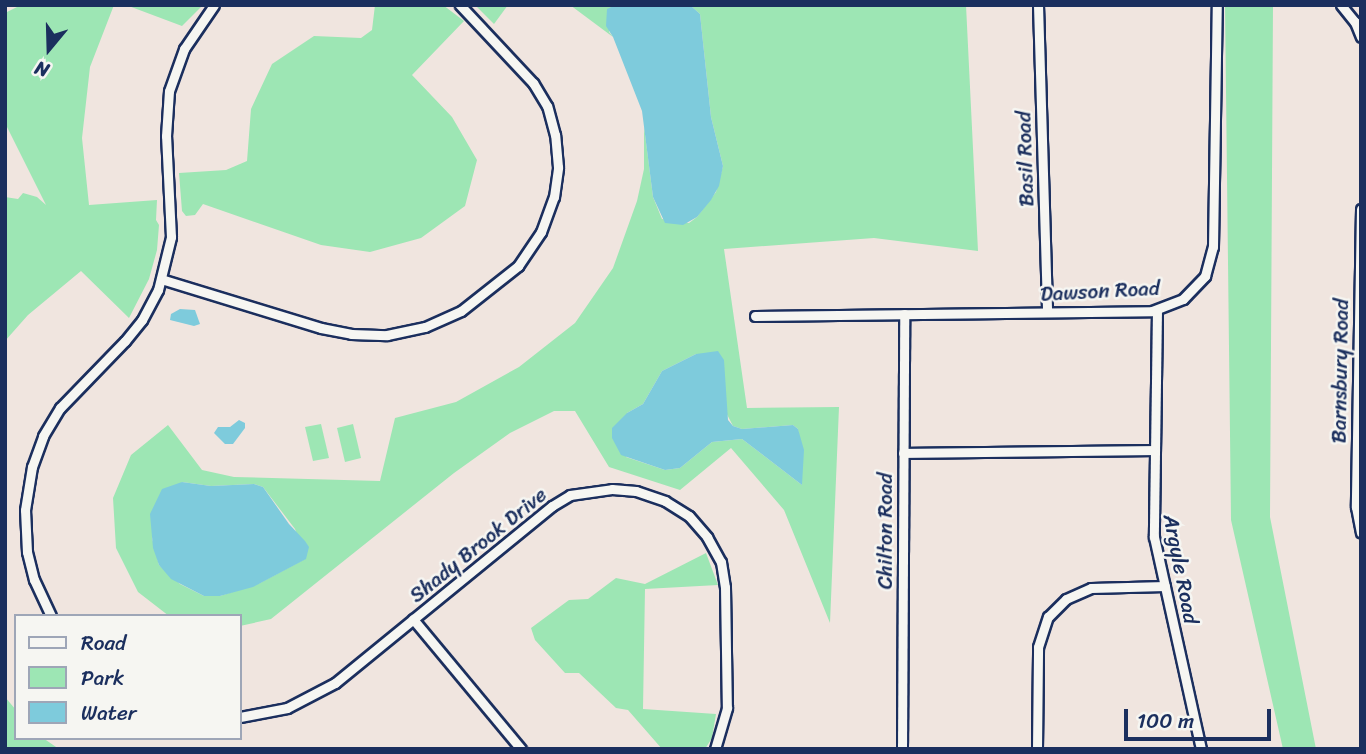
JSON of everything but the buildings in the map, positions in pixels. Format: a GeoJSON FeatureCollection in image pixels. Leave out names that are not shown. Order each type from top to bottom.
{"type":"FeatureCollection","features":[{"type":"Feature","properties":{"kind":"street"},"geometry":{"type":"LineString","coordinates":[[50,614],[34,580],[27,552],[24,510],[32,467],[43,436],[60,408],[142,320],[161,279],[171,237],[166,136],[168,97],[184,49],[214,5]]}},
{"type":"Feature","properties":{"kind":"street"},"geometry":{"type":"LineString","coordinates":[[161,279],[320,328],[351,334],[387,335],[425,327],[461,311],[500,282],[518,265],[541,232],[554,197],[558,167],[555,135],[547,106],[533,83],[460,5]]}},
{"type":"Feature","properties":{"kind":"street","name":"Basil Road"},"geometry":{"type":"LineString","coordinates":[[1038,5],[1047,312]]}},
{"type":"Feature","properties":{"kind":"street","name":"Dawson Road"},"geometry":{"type":"LineString","coordinates":[[755,316],[1157,310],[1189,295],[1205,276],[1210,263],[1217,5]]}},
{"type":"Feature","properties":{"kind":"street"},"geometry":{"type":"LineString","coordinates":[[1341,5],[1355,22],[1361,37]]}},
{"type":"Feature","properties":{"kind":"street","name":"Barnsbury Road"},"geometry":{"type":"LineString","coordinates":[[1361,209],[1356,507],[1361,533]]}},
{"type":"Feature","properties":{"kind":"street","name":"Argyle Road"},"geometry":{"type":"LineString","coordinates":[[1157,310],[1153,450],[1154,537],[1202,749]]}},
{"type":"Feature","properties":{"kind":"street","name":"Chilton Road"},"geometry":{"type":"LineString","coordinates":[[902,749],[904,314]]}},
{"type":"Feature","properties":{"kind":"street"},"geometry":{"type":"LineString","coordinates":[[903,453],[1153,450]]}},
{"type":"Feature","properties":{"kind":"street","name":"Shady Brook Drive"},"geometry":{"type":"LineString","coordinates":[[242,717],[287,708],[312,698],[335,683],[552,506],[570,495],[599,490],[636,491],[664,501],[689,516],[708,537],[721,562],[725,587],[727,708],[715,749]]}},
{"type":"Feature","properties":{"kind":"street"},"geometry":{"type":"LineString","coordinates":[[1037,749],[1038,647],[1048,617],[1066,599],[1091,588],[1165,586]]}},
{"type":"Feature","properties":{"kind":"street","name":"Shady Brook Drive"},"geometry":{"type":"LineString","coordinates":[[414,619],[521,749]]}},
{"type":"Feature","properties":{"kind":"green space"},"geometry":{"type":"Polygon","coordinates":[[[21,5],[114,5],[90,67],[82,138],[89,205],[157,200],[156,220],[159,225],[157,250],[149,279],[129,318],[81,271],[28,315],[5,341],[5,197],[18,199],[23,193],[37,197],[46,205],[5,123],[5,13],[21,5]]]}},
{"type":"Feature","properties":{"kind":"green space"},"geometry":{"type":"Polygon","coordinates":[[[126,5],[203,5],[182,26],[126,5]]]}},
{"type":"Feature","properties":{"kind":"green space"},"geometry":{"type":"Polygon","coordinates":[[[375,5],[443,5],[464,21],[412,75],[452,117],[477,160],[465,206],[421,238],[370,252],[321,245],[203,204],[195,215],[186,216],[182,211],[179,173],[226,170],[247,161],[251,109],[272,64],[314,36],[361,38],[372,30],[375,5]]]}},
{"type":"Feature","properties":{"kind":"green space"},"geometry":{"type":"Polygon","coordinates":[[[475,5],[508,5],[494,24],[475,5]]]}},
{"type":"Feature","properties":{"kind":"green space"},"geometry":{"type":"Polygon","coordinates":[[[570,5],[616,5],[609,32],[613,37],[570,5]]]}},
{"type":"Feature","properties":{"kind":"green space"},"geometry":{"type":"Polygon","coordinates":[[[690,5],[966,5],[978,251],[874,238],[724,249],[747,408],[839,407],[830,623],[784,510],[731,448],[680,490],[609,467],[575,411],[554,411],[510,433],[454,473],[271,619],[242,626],[242,614],[166,614],[138,592],[116,548],[113,498],[131,455],[168,425],[202,470],[234,477],[380,481],[395,418],[456,402],[519,367],[575,323],[613,268],[637,201],[644,169],[644,126],[653,197],[662,219],[689,223],[697,217],[716,192],[723,166],[711,117],[700,14],[690,5]],[[696,354],[662,371],[643,404],[627,413],[626,457],[665,470],[680,468],[712,442],[742,439],[802,485],[798,429],[793,425],[742,429],[733,426],[696,354]],[[182,482],[152,538],[159,565],[180,584],[204,596],[220,596],[260,583],[305,559],[295,529],[263,487],[254,484],[211,486],[182,482]]]}},
{"type":"Feature","properties":{"kind":"green space"},"geometry":{"type":"Polygon","coordinates":[[[1225,5],[1273,5],[1270,517],[1316,749],[1283,749],[1231,520],[1225,5]]]}},
{"type":"Feature","properties":{"kind":"green space"},"geometry":{"type":"Polygon","coordinates":[[[321,424],[329,458],[313,461],[305,427],[321,424]]]}},
{"type":"Feature","properties":{"kind":"green space"},"geometry":{"type":"Polygon","coordinates":[[[353,424],[361,458],[345,462],[337,428],[353,424]]]}},
{"type":"Feature","properties":{"kind":"green space"},"geometry":{"type":"Polygon","coordinates":[[[706,553],[718,585],[645,589],[643,709],[716,714],[712,738],[705,749],[662,749],[628,710],[616,708],[579,673],[565,673],[535,640],[531,628],[569,600],[588,599],[616,578],[645,584],[706,553]]]}},
{"type":"Feature","properties":{"kind":"green space"},"geometry":{"type":"Polygon","coordinates":[[[5,697],[14,708],[14,740],[46,740],[59,749],[5,749],[5,697]]]}},
{"type":"Feature","properties":{"kind":"water"},"geometry":{"type":"Polygon","coordinates":[[[616,5],[690,5],[700,14],[711,117],[723,166],[719,186],[711,200],[697,217],[683,225],[665,223],[653,197],[642,111],[613,37],[606,26],[607,9],[616,5]]]}},
{"type":"Feature","properties":{"kind":"water"},"geometry":{"type":"Polygon","coordinates":[[[180,309],[195,310],[200,324],[194,326],[170,320],[171,314],[180,309]]]}},
{"type":"Feature","properties":{"kind":"water"},"geometry":{"type":"Polygon","coordinates":[[[718,351],[724,360],[728,420],[733,426],[742,429],[793,425],[798,429],[804,450],[802,485],[742,439],[712,442],[680,468],[665,470],[621,455],[612,438],[612,428],[627,413],[643,404],[662,371],[696,354],[718,351]]]}},
{"type":"Feature","properties":{"kind":"water"},"geometry":{"type":"Polygon","coordinates":[[[239,420],[245,423],[245,428],[233,444],[225,444],[214,433],[218,427],[230,427],[239,420]]]}},
{"type":"Feature","properties":{"kind":"water"},"geometry":{"type":"Polygon","coordinates":[[[182,482],[211,486],[254,484],[263,487],[309,547],[306,559],[253,587],[220,596],[204,596],[171,579],[159,565],[153,548],[150,514],[162,489],[182,482]]]}}]}
